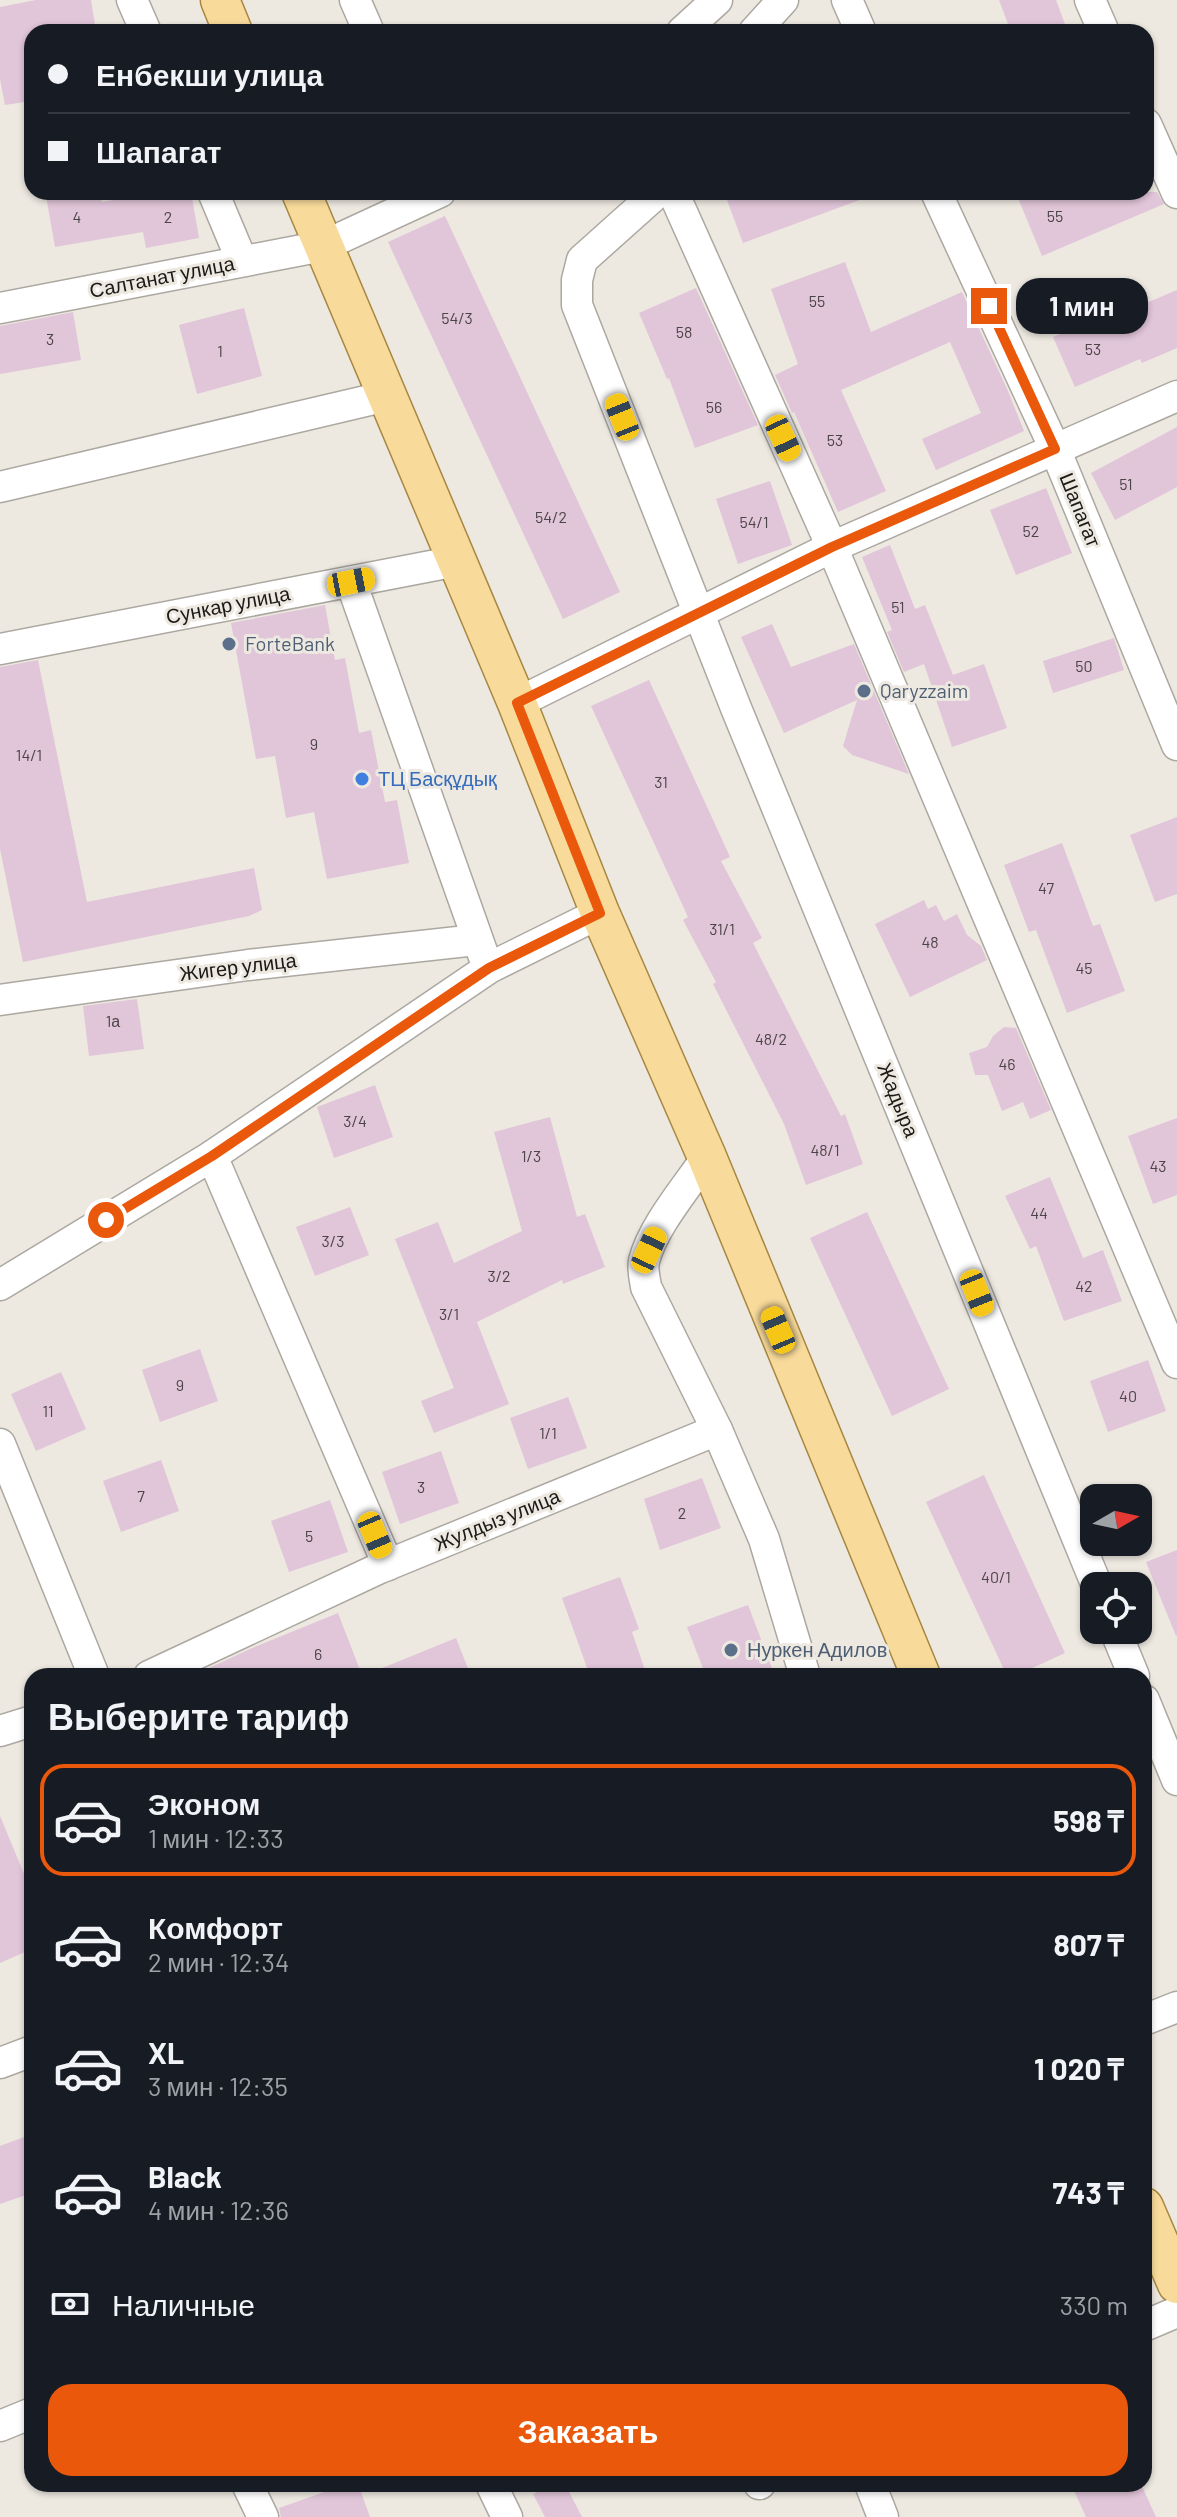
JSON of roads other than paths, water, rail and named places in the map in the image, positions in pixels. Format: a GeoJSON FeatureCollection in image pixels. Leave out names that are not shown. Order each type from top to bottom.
{"type":"FeatureCollection","features":[{"type":"Feature","properties":{"kind":"main road"},"geometry":{"type":"LineString","coordinates":[[220,0],[230,24]]}},
{"type":"Feature","properties":{"kind":"main road"},"geometry":{"type":"LineString","coordinates":[[304,200],[517,703],[600,913],[707,1157],[918,1668]]}},
{"type":"Feature","properties":{"kind":"main road"},"geometry":{"type":"LineString","coordinates":[[1152,2226],[1177,2284]]}},
{"type":"Feature","properties":{"kind":"street"},"geometry":{"type":"LineString","coordinates":[[132,0],[142,24]]}},
{"type":"Feature","properties":{"kind":"street"},"geometry":{"type":"LineString","coordinates":[[355,0],[366,24]]}},
{"type":"Feature","properties":{"kind":"street"},"geometry":{"type":"LineString","coordinates":[[691,24],[717,0]]}},
{"type":"Feature","properties":{"kind":"street"},"geometry":{"type":"LineString","coordinates":[[761,24],[783,0]]}},
{"type":"Feature","properties":{"kind":"street"},"geometry":{"type":"LineString","coordinates":[[847,0],[858,24]]}},
{"type":"Feature","properties":{"kind":"street"},"geometry":{"type":"LineString","coordinates":[[1090,0],[1100,24]]}},
{"type":"Feature","properties":{"kind":"street"},"geometry":{"type":"LineString","coordinates":[[1154,142],[1177,193]]}},
{"type":"Feature","properties":{"kind":"street"},"geometry":{"type":"LineString","coordinates":[[216,200],[242,261]]}},
{"type":"Feature","properties":{"kind":"street"},"geometry":{"type":"LineString","coordinates":[[323,246],[423,200]]}},
{"type":"Feature","properties":{"kind":"street","name":"Жадыра"},"geometry":{"type":"LineString","coordinates":[[649,200],[582,260],[577,280],[577,305],[1091,1572]]}},
{"type":"Feature","properties":{"kind":"street"},"geometry":{"type":"LineString","coordinates":[[677,200],[832,547],[1177,1363]]}},
{"type":"Feature","properties":{"kind":"street","name":"Шапагат"},"geometry":{"type":"LineString","coordinates":[[940,200],[1055,449],[1177,745]]}},
{"type":"Feature","properties":{"kind":"street","name":"Салтанат улица"},"geometry":{"type":"LineString","coordinates":[[0,308],[323,246]]}},
{"type":"Feature","properties":{"kind":"street"},"geometry":{"type":"LineString","coordinates":[[0,487],[387,396]]}},
{"type":"Feature","properties":{"kind":"street"},"geometry":{"type":"LineString","coordinates":[[517,703],[832,547],[1177,396]]}},
{"type":"Feature","properties":{"kind":"street","name":"Сункар улица"},"geometry":{"type":"LineString","coordinates":[[0,649],[457,561]]}},
{"type":"Feature","properties":{"kind":"street"},"geometry":{"type":"LineString","coordinates":[[351,582],[476,940],[489,968]]}},
{"type":"Feature","properties":{"kind":"street"},"geometry":{"type":"LineString","coordinates":[[0,1285],[212,1156],[489,968],[600,913]]}},
{"type":"Feature","properties":{"kind":"street","name":"Жигер улица"},"geometry":{"type":"LineString","coordinates":[[0,1000],[248,965],[476,940]]}},
{"type":"Feature","properties":{"kind":"street"},"geometry":{"type":"LineString","coordinates":[[212,1156],[388,1565]]}},
{"type":"Feature","properties":{"kind":"street"},"geometry":{"type":"LineString","coordinates":[[707,1157],[657,1231],[643,1264],[646,1287],[717,1430],[764,1539],[803,1668]]}},
{"type":"Feature","properties":{"kind":"street","name":"Жулдыз улица"},"geometry":{"type":"LineString","coordinates":[[166,1668],[388,1565],[717,1430]]}},
{"type":"Feature","properties":{"kind":"street"},"geometry":{"type":"LineString","coordinates":[[0,1444],[91,1668]]}},
{"type":"Feature","properties":{"kind":"street"},"geometry":{"type":"LineString","coordinates":[[1121,1644],[1131,1668]]}},
{"type":"Feature","properties":{"kind":"street"},"geometry":{"type":"LineString","coordinates":[[1152,1719],[1177,1780]]}},
{"type":"Feature","properties":{"kind":"street"},"geometry":{"type":"LineString","coordinates":[[0,1731],[24,1724]]}},
{"type":"Feature","properties":{"kind":"street"},"geometry":{"type":"LineString","coordinates":[[1152,2017],[1177,2007]]}},
{"type":"Feature","properties":{"kind":"street"},"geometry":{"type":"LineString","coordinates":[[0,2063],[24,2054]]}},
{"type":"Feature","properties":{"kind":"street"},"geometry":{"type":"LineString","coordinates":[[1152,2323],[1177,2312]]}},
{"type":"Feature","properties":{"kind":"street"},"geometry":{"type":"LineString","coordinates":[[0,2426],[24,2416]]}},
{"type":"Feature","properties":{"kind":"street"},"geometry":{"type":"LineString","coordinates":[[251,2492],[263,2517]]}},
{"type":"Feature","properties":{"kind":"street"},"geometry":{"type":"LineString","coordinates":[[495,2492],[507,2517]]}},
{"type":"Feature","properties":{"kind":"street"},"geometry":{"type":"LineString","coordinates":[[873,2492],[883,2517]]}},
{"type":"Feature","properties":{"kind":"place","name":"ForteBank"},"geometry":{"type":"Point","coordinates":[229,644]}},
{"type":"Feature","properties":{"kind":"place","name":"Qaryzzaim"},"geometry":{"type":"Point","coordinates":[864,691]}},
{"type":"Feature","properties":{"kind":"place","name":"ТЦ Басқұдық"},"geometry":{"type":"Point","coordinates":[362,779]}},
{"type":"Feature","properties":{"kind":"place","name":"Нуркен Адилов"},"geometry":{"type":"Point","coordinates":[731,1650]}}]}
